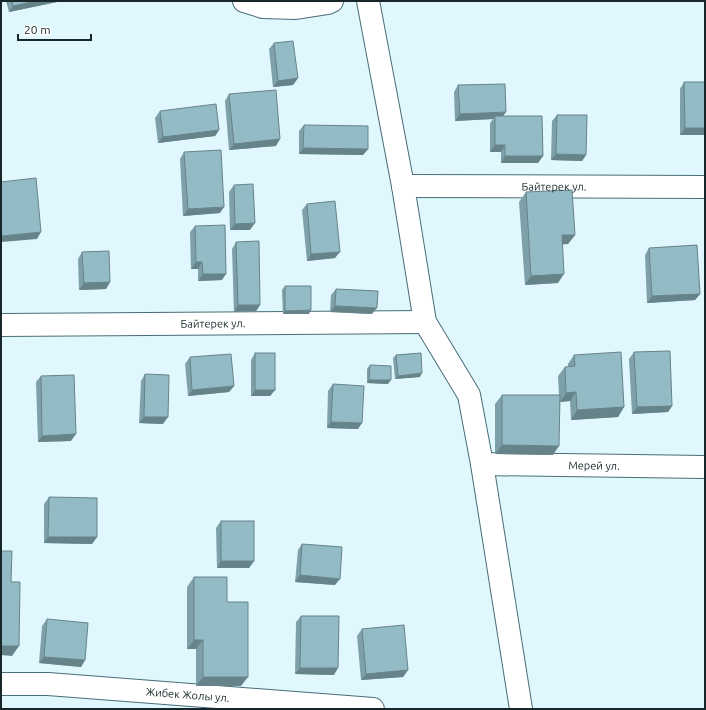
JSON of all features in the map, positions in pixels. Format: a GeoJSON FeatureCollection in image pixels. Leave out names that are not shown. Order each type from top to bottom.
{"type":"FeatureCollection","features":[{"type":"Feature","properties":{"kind":"street"},"geometry":{"type":"LineString","coordinates":[[244,1],[263,7],[296,8],[332,1]]}},
{"type":"Feature","properties":{"kind":"street"},"geometry":{"type":"LineString","coordinates":[[368,1],[403,186],[425,322],[469,395],[482,464],[520,709]]}},
{"type":"Feature","properties":{"kind":"street","name":"Байтерек ул."},"geometry":{"type":"LineString","coordinates":[[403,186],[705,187]]}},
{"type":"Feature","properties":{"kind":"street","name":"Байтерек ул."},"geometry":{"type":"LineString","coordinates":[[1,325],[425,322]]}},
{"type":"Feature","properties":{"kind":"street","name":"Мерей ул."},"geometry":{"type":"LineString","coordinates":[[482,464],[705,466]]}},
{"type":"Feature","properties":{"kind":"street","name":"Жибек Жолы ул."},"geometry":{"type":"LineString","coordinates":[[1,684],[48,684],[373,709]]}},
{"type":"Feature","properties":{"kind":"building"},"geometry":{"type":"Polygon","coordinates":[[[12,1],[36,1],[13,6],[12,1]]]}},
{"type":"Feature","properties":{"kind":"building"},"geometry":{"type":"Polygon","coordinates":[[[293,41],[298,78],[278,81],[274,43],[293,41]]]}},
{"type":"Feature","properties":{"kind":"building"},"geometry":{"type":"Polygon","coordinates":[[[684,82],[705,82],[705,128],[685,128],[684,82]]]}},
{"type":"Feature","properties":{"kind":"building"},"geometry":{"type":"Polygon","coordinates":[[[505,84],[506,112],[460,114],[458,85],[505,84]]]}},
{"type":"Feature","properties":{"kind":"building"},"geometry":{"type":"Polygon","coordinates":[[[276,90],[280,139],[234,144],[229,94],[276,90]]]}},
{"type":"Feature","properties":{"kind":"building"},"geometry":{"type":"Polygon","coordinates":[[[216,104],[219,130],[163,137],[160,111],[216,104]]]}},
{"type":"Feature","properties":{"kind":"building"},"geometry":{"type":"Polygon","coordinates":[[[557,115],[587,115],[586,155],[556,154],[557,115]]]}},
{"type":"Feature","properties":{"kind":"building"},"geometry":{"type":"Polygon","coordinates":[[[495,116],[542,116],[543,156],[505,156],[505,145],[495,145],[495,116]]]}},
{"type":"Feature","properties":{"kind":"building"},"geometry":{"type":"Polygon","coordinates":[[[304,125],[368,126],[368,149],[303,148],[304,125]]]}},
{"type":"Feature","properties":{"kind":"building"},"geometry":{"type":"Polygon","coordinates":[[[221,150],[224,207],[188,209],[184,152],[221,150]]]}},
{"type":"Feature","properties":{"kind":"building"},"geometry":{"type":"Polygon","coordinates":[[[36,178],[41,232],[2,236],[1,182],[36,178]]]}},
{"type":"Feature","properties":{"kind":"building"},"geometry":{"type":"Polygon","coordinates":[[[253,184],[255,223],[235,224],[234,185],[253,184]]]}},
{"type":"Feature","properties":{"kind":"building"},"geometry":{"type":"Polygon","coordinates":[[[572,190],[575,235],[562,235],[564,274],[531,276],[526,192],[572,190]]]}},
{"type":"Feature","properties":{"kind":"building"},"geometry":{"type":"Polygon","coordinates":[[[335,201],[340,252],[311,254],[307,204],[335,201]]]}},
{"type":"Feature","properties":{"kind":"building"},"geometry":{"type":"Polygon","coordinates":[[[225,225],[226,274],[203,274],[202,262],[196,262],[195,226],[225,225]]]}},
{"type":"Feature","properties":{"kind":"building"},"geometry":{"type":"Polygon","coordinates":[[[259,241],[260,305],[238,305],[236,242],[259,241]]]}},
{"type":"Feature","properties":{"kind":"building"},"geometry":{"type":"Polygon","coordinates":[[[697,245],[700,294],[652,296],[649,248],[697,245]]]}},
{"type":"Feature","properties":{"kind":"building"},"geometry":{"type":"Polygon","coordinates":[[[109,251],[110,282],[84,283],[82,252],[109,251]]]}},
{"type":"Feature","properties":{"kind":"building"},"geometry":{"type":"Polygon","coordinates":[[[285,286],[311,286],[311,310],[285,311],[285,286]]]}},
{"type":"Feature","properties":{"kind":"building"},"geometry":{"type":"Polygon","coordinates":[[[336,289],[378,291],[377,308],[335,306],[336,289]]]}},
{"type":"Feature","properties":{"kind":"building"},"geometry":{"type":"Polygon","coordinates":[[[670,351],[672,406],[637,407],[634,352],[670,351]]]}},
{"type":"Feature","properties":{"kind":"building"},"geometry":{"type":"Polygon","coordinates":[[[621,352],[624,407],[577,410],[576,392],[566,393],[565,367],[575,366],[574,355],[621,352]]]}},
{"type":"Feature","properties":{"kind":"building"},"geometry":{"type":"Polygon","coordinates":[[[255,353],[275,353],[275,390],[255,390],[255,353]]]}},
{"type":"Feature","properties":{"kind":"building"},"geometry":{"type":"Polygon","coordinates":[[[421,353],[422,373],[398,376],[396,355],[421,353]]]}},
{"type":"Feature","properties":{"kind":"building"},"geometry":{"type":"Polygon","coordinates":[[[231,354],[234,386],[192,390],[190,357],[231,354]]]}},
{"type":"Feature","properties":{"kind":"building"},"geometry":{"type":"Polygon","coordinates":[[[370,365],[391,366],[391,380],[369,380],[370,365]]]}},
{"type":"Feature","properties":{"kind":"building"},"geometry":{"type":"Polygon","coordinates":[[[145,374],[169,375],[168,417],[144,417],[145,374]]]}},
{"type":"Feature","properties":{"kind":"building"},"geometry":{"type":"Polygon","coordinates":[[[74,375],[76,434],[42,436],[41,376],[74,375]]]}},
{"type":"Feature","properties":{"kind":"building"},"geometry":{"type":"Polygon","coordinates":[[[333,384],[364,386],[362,423],[331,422],[333,384]]]}},
{"type":"Feature","properties":{"kind":"building"},"geometry":{"type":"Polygon","coordinates":[[[502,395],[560,395],[559,446],[502,445],[502,395]]]}},
{"type":"Feature","properties":{"kind":"building"},"geometry":{"type":"Polygon","coordinates":[[[49,497],[97,498],[97,537],[48,537],[49,497]]]}},
{"type":"Feature","properties":{"kind":"building"},"geometry":{"type":"Polygon","coordinates":[[[221,521],[254,521],[254,561],[221,561],[221,521]]]}},
{"type":"Feature","properties":{"kind":"building"},"geometry":{"type":"Polygon","coordinates":[[[302,544],[342,547],[340,579],[300,575],[302,544]]]}},
{"type":"Feature","properties":{"kind":"building"},"geometry":{"type":"Polygon","coordinates":[[[1,551],[12,551],[11,582],[20,582],[19,646],[1,646],[1,551]]]}},
{"type":"Feature","properties":{"kind":"building"},"geometry":{"type":"Polygon","coordinates":[[[194,577],[227,577],[227,602],[248,602],[248,677],[203,677],[203,640],[194,640],[194,577]]]}},
{"type":"Feature","properties":{"kind":"building"},"geometry":{"type":"Polygon","coordinates":[[[301,616],[339,616],[338,668],[300,668],[301,616]]]}},
{"type":"Feature","properties":{"kind":"building"},"geometry":{"type":"Polygon","coordinates":[[[47,619],[88,623],[85,660],[44,657],[47,619]]]}},
{"type":"Feature","properties":{"kind":"building"},"geometry":{"type":"Polygon","coordinates":[[[404,625],[408,670],[366,674],[362,629],[404,625]]]}}]}
